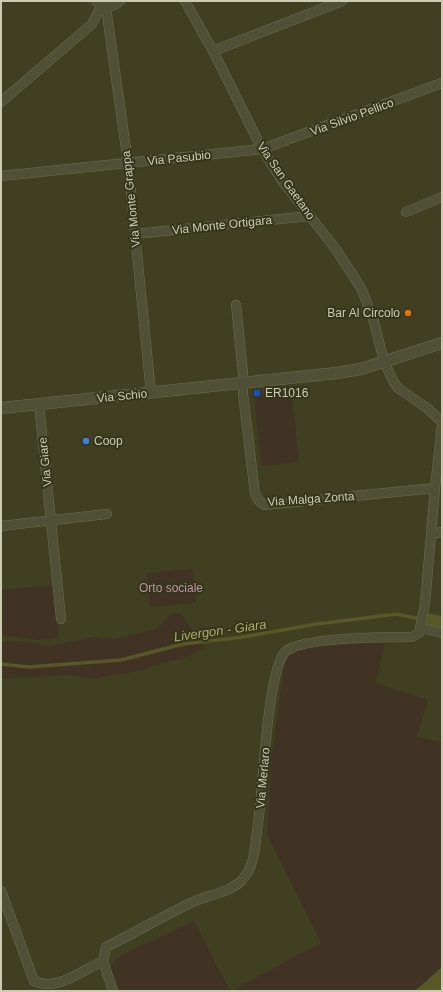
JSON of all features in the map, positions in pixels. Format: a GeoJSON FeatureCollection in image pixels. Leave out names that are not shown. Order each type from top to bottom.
{"type":"FeatureCollection","features":[{"type":"Feature","properties":{"kind":"street"},"geometry":{"type":"LineString","coordinates":[[1,102],[92,24],[101,4],[114,6],[120,1]]}},
{"type":"Feature","properties":{"kind":"street","name":"Via San Gaetano"},"geometry":{"type":"LineString","coordinates":[[185,1],[213,51],[262,149],[309,216],[335,248],[361,288],[373,318],[384,361],[398,388],[427,408],[442,422]]}},
{"type":"Feature","properties":{"kind":"street"},"geometry":{"type":"LineString","coordinates":[[213,51],[342,1]]}},
{"type":"Feature","properties":{"kind":"street","name":"Via Monte Grappa"},"geometry":{"type":"LineString","coordinates":[[101,4],[128,163],[151,393]]}},
{"type":"Feature","properties":{"kind":"street","name":"Via Silvio Pellico"},"geometry":{"type":"LineString","coordinates":[[262,149],[442,83]]}},
{"type":"Feature","properties":{"kind":"street","name":"Via Pasubio"},"geometry":{"type":"LineString","coordinates":[[1,176],[262,149]]}},
{"type":"Feature","properties":{"kind":"street"},"geometry":{"type":"LineString","coordinates":[[406,212],[442,197]]}},
{"type":"Feature","properties":{"kind":"street","name":"Via Monte Ortigara"},"geometry":{"type":"LineString","coordinates":[[135,234],[309,216]]}},
{"type":"Feature","properties":{"kind":"street"},"geometry":{"type":"LineString","coordinates":[[236,305],[243,383]]}},
{"type":"Feature","properties":{"kind":"street","name":"Via Schio"},"geometry":{"type":"LineString","coordinates":[[1,408],[337,373],[361,369],[442,343]]}},
{"type":"Feature","properties":{"kind":"street","name":"Via Malga Zonta"},"geometry":{"type":"LineString","coordinates":[[243,383],[255,494],[259,501],[265,505],[437,491]]}},
{"type":"Feature","properties":{"kind":"street","name":"Via Giare"},"geometry":{"type":"LineString","coordinates":[[39,404],[61,619]]}},
{"type":"Feature","properties":{"kind":"street"},"geometry":{"type":"LineString","coordinates":[[442,425],[437,491],[421,628],[442,633]]}},
{"type":"Feature","properties":{"kind":"street"},"geometry":{"type":"LineString","coordinates":[[1,526],[107,514]]}},
{"type":"Feature","properties":{"kind":"street"},"geometry":{"type":"LineString","coordinates":[[432,534],[442,532]]}},
{"type":"Feature","properties":{"kind":"street","name":"Via Merlaro"},"geometry":{"type":"LineString","coordinates":[[103,961],[106,947],[195,901],[223,891],[241,881],[252,865],[261,808],[265,745],[276,676],[282,656],[287,650],[299,646],[356,638],[412,637],[416,636],[421,628]]}},
{"type":"Feature","properties":{"kind":"street"},"geometry":{"type":"LineString","coordinates":[[1,891],[34,980],[40,986],[55,989],[72,980],[92,966],[103,961],[113,991]]}},
{"type":"Feature","properties":{"kind":"green space"},"geometry":{"type":"Polygon","coordinates":[[[292,392],[299,462],[261,466],[254,396],[292,392]]]}},
{"type":"Feature","properties":{"kind":"green space","name":"Orto sociale"},"geometry":{"type":"Polygon","coordinates":[[[193,569],[196,603],[150,607],[147,573],[193,569]]]}},
{"type":"Feature","properties":{"kind":"green space"},"geometry":{"type":"Polygon","coordinates":[[[54,585],[59,638],[37,640],[1,635],[1,590],[54,585]]]}},
{"type":"Feature","properties":{"kind":"green space"},"geometry":{"type":"Polygon","coordinates":[[[171,613],[181,613],[193,631],[202,638],[204,648],[185,658],[133,672],[91,679],[71,675],[1,679],[1,641],[26,642],[49,646],[93,637],[115,639],[157,629],[171,613]]]}},
{"type":"Feature","properties":{"kind":"green space"},"geometry":{"type":"Polygon","coordinates":[[[385,641],[376,683],[428,700],[417,737],[442,742],[442,967],[415,991],[231,991],[321,943],[267,835],[272,754],[286,661],[292,654],[310,648],[337,644],[385,641]]]}},
{"type":"Feature","properties":{"kind":"green space"},"geometry":{"type":"Polygon","coordinates":[[[194,921],[230,991],[120,991],[110,967],[120,956],[194,921]]]}},
{"type":"Feature","properties":{"kind":"shaded area"},"geometry":{"type":"Polygon","coordinates":[[[427,613],[442,616],[442,635],[426,632],[427,613]]]}},
{"type":"Feature","properties":{"kind":"shaded area"},"geometry":{"type":"Polygon","coordinates":[[[442,967],[442,991],[415,991],[442,967]]]}},
{"type":"Feature","properties":{"kind":"waterway","name":"Livergon - Giara"},"geometry":{"type":"LineString","coordinates":[[1,664],[29,667],[121,660],[183,644],[243,637],[317,624],[397,614],[420,619]]}},
{"type":"Feature","properties":{"kind":"place","name":"Bar Al Circolo"},"geometry":{"type":"Point","coordinates":[408,313]}},
{"type":"Feature","properties":{"kind":"place","name":"ER1016"},"geometry":{"type":"Point","coordinates":[257,393]}},
{"type":"Feature","properties":{"kind":"place","name":"Coop"},"geometry":{"type":"Point","coordinates":[86,441]}}]}
